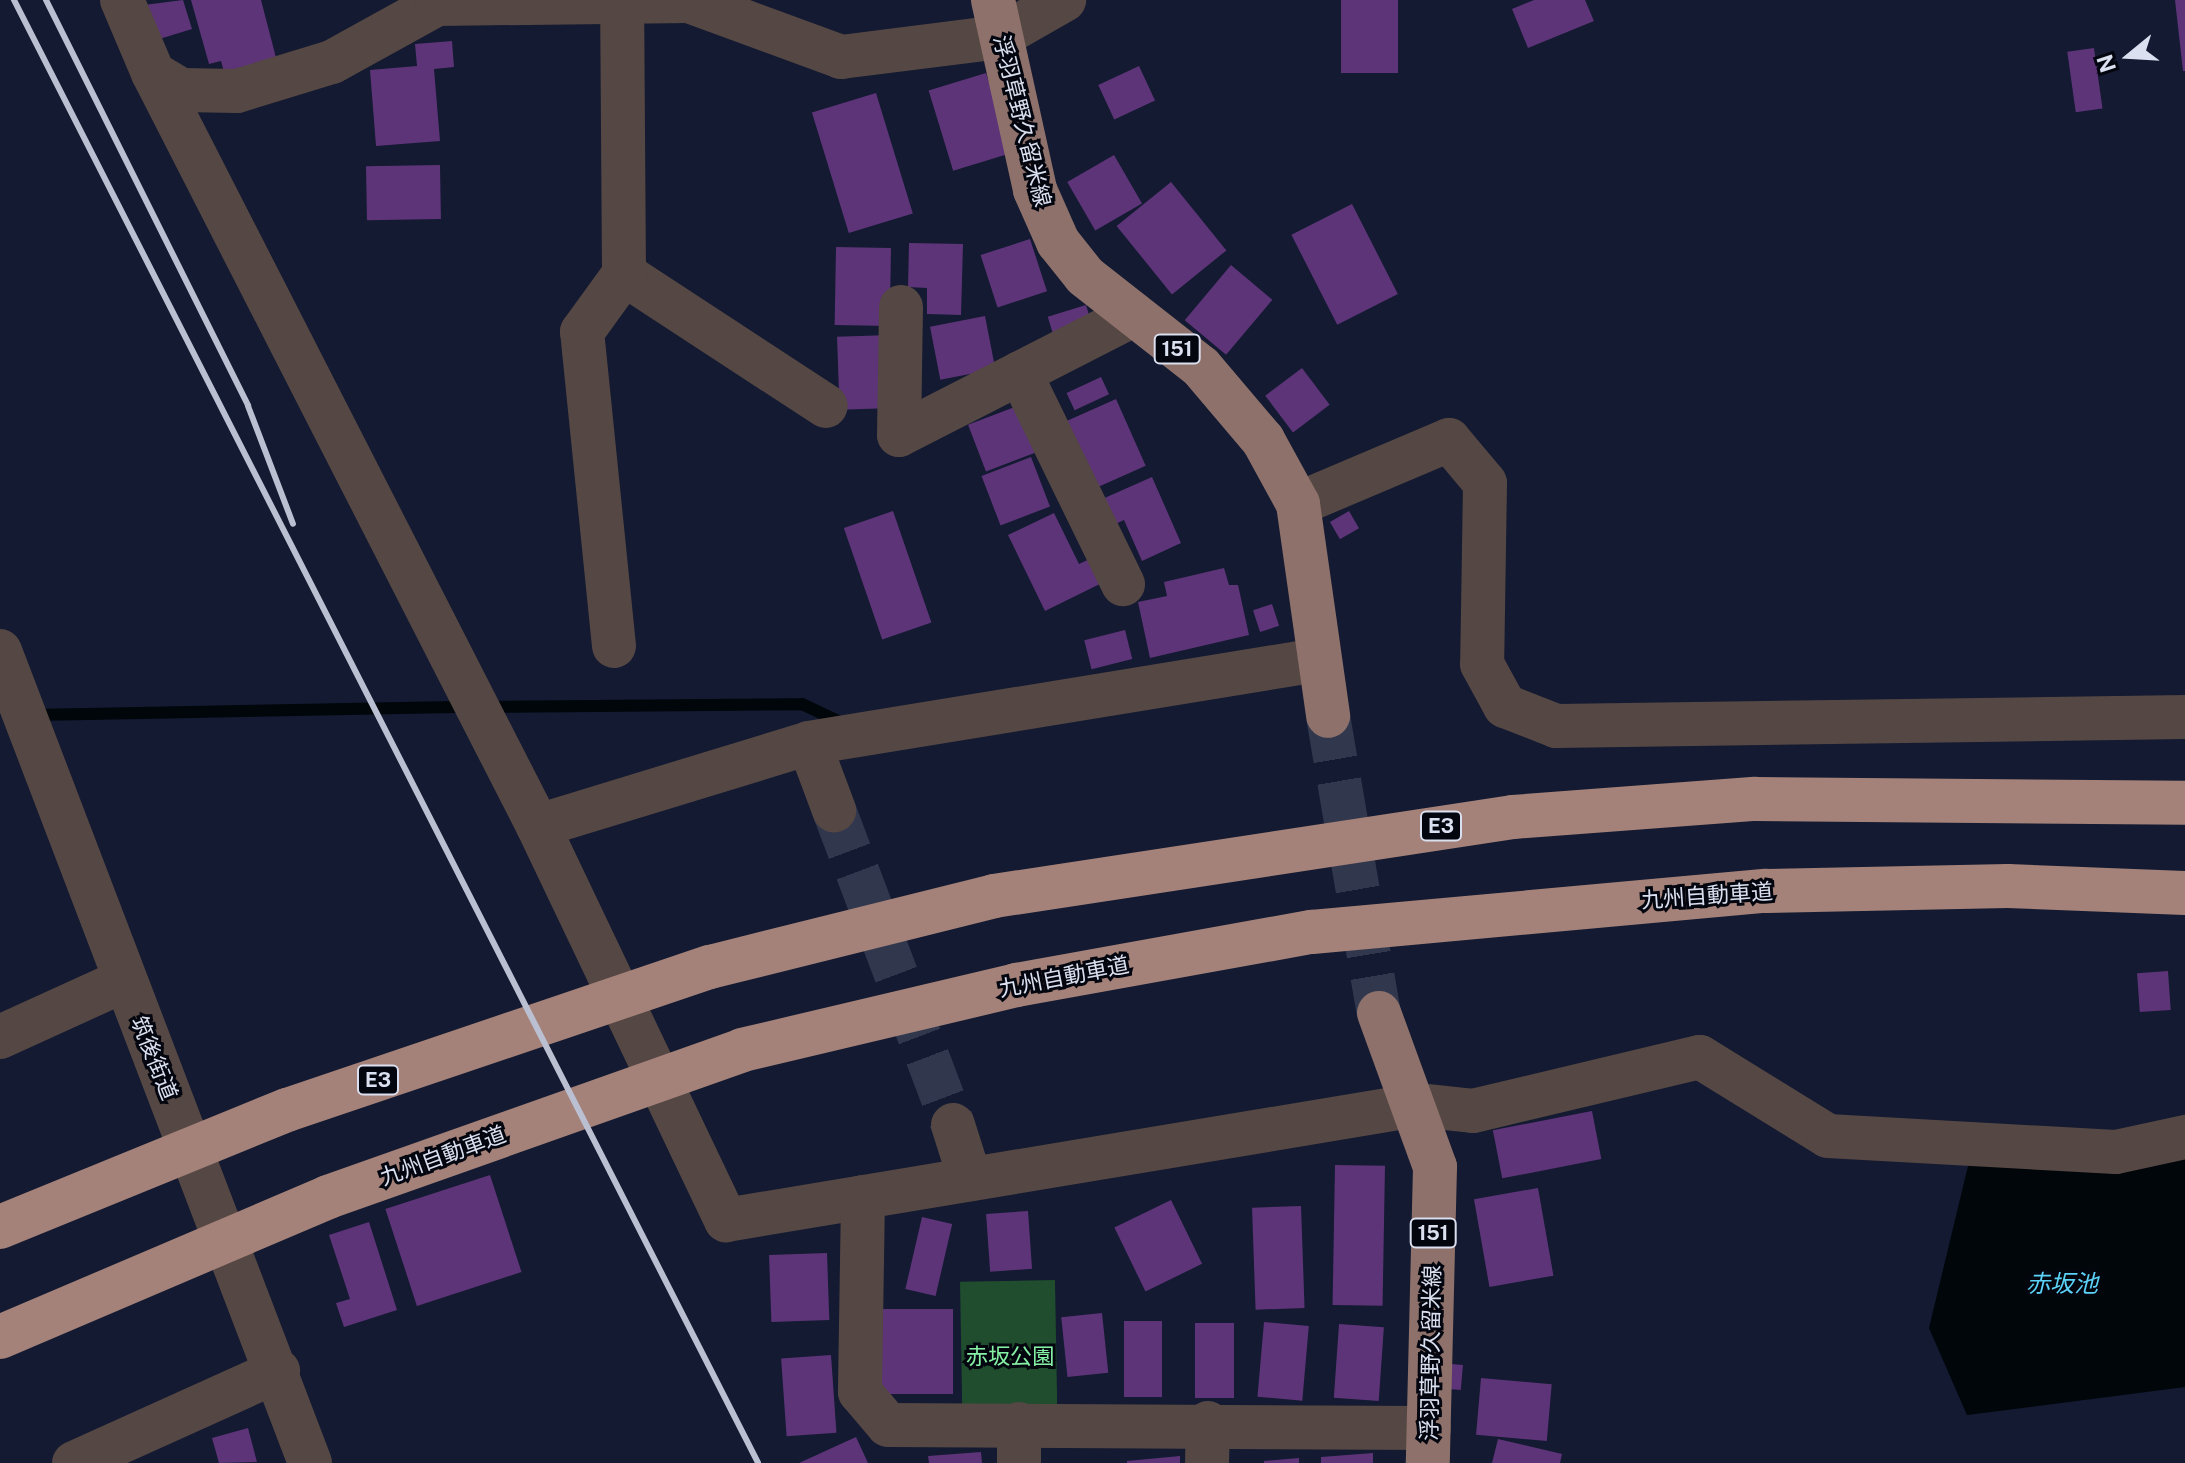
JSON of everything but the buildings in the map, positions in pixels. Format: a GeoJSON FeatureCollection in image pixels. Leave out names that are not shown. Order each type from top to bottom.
{"type":"FeatureCollection","features":[{"type":"Feature","properties":{"kind":"highway","name":"E3"},"geometry":{"type":"LineString","coordinates":[[0,1227],[50,1204],[287,1110],[710,967],[994,896],[1513,817],[1755,799],[2185,803]]}},
{"type":"Feature","properties":{"kind":"highway","name":"九州自動車道"},"geometry":{"type":"LineString","coordinates":[[0,1337],[100,1291],[328,1197],[742,1050],[1016,985],[1391,924],[1766,891],[2008,886],[2185,893]]}},
{"type":"Feature","properties":{"kind":"main road","name":"浮羽草野久留米線"},"geometry":{"type":"LineString","coordinates":[[996,18],[1035,190],[1058,242],[1085,276],[1211,379],[1263,440],[1298,504],[1317,660],[1328,716]]}},
{"type":"Feature","properties":{"kind":"main road","name":"浮羽草野久留米線"},"geometry":{"type":"LineString","coordinates":[[1379,1013],[1417,1105],[1435,1167],[1428,1445]]}},
{"type":"Feature","properties":{"kind":"street"},"geometry":{"type":"LineString","coordinates":[[122,0],[153,73],[538,826],[726,1220],[1417,1105],[1473,1111],[1700,1057],[1828,1136],[2116,1152],[2185,1137]]}},
{"type":"Feature","properties":{"kind":"street"},"geometry":{"type":"LineString","coordinates":[[153,73],[181,90],[237,91],[332,62],[437,4],[622,7],[689,1],[841,57],[1064,0]]}},
{"type":"Feature","properties":{"kind":"street"},"geometry":{"type":"LineString","coordinates":[[614,646],[582,332],[624,274],[622,7]]}},
{"type":"Feature","properties":{"kind":"street"},"geometry":{"type":"LineString","coordinates":[[624,274],[826,406]]}},
{"type":"Feature","properties":{"kind":"street"},"geometry":{"type":"LineString","coordinates":[[901,307],[899,435],[1134,315]]}},
{"type":"Feature","properties":{"kind":"street"},"geometry":{"type":"LineString","coordinates":[[1020,373],[1123,584]]}},
{"type":"Feature","properties":{"kind":"street"},"geometry":{"type":"LineString","coordinates":[[1298,504],[1449,440],[1485,483],[1482,664],[1505,706],[1556,726],[2185,717]]}},
{"type":"Feature","properties":{"kind":"street","name":"筑後街道"},"geometry":{"type":"LineString","coordinates":[[0,651],[21,725],[278,1371],[310,1463]]}},
{"type":"Feature","properties":{"kind":"street"},"geometry":{"type":"LineString","coordinates":[[538,826],[809,743],[1317,660]]}},
{"type":"Feature","properties":{"kind":"street"},"geometry":{"type":"LineString","coordinates":[[809,743],[834,810]]}},
{"type":"Feature","properties":{"kind":"street"},"geometry":{"type":"LineString","coordinates":[[0,1037],[123,981]]}},
{"type":"Feature","properties":{"kind":"street"},"geometry":{"type":"LineString","coordinates":[[953,1125],[970,1179]]}},
{"type":"Feature","properties":{"kind":"street"},"geometry":{"type":"LineString","coordinates":[[863,1197],[860,1392],[888,1425],[1019,1444],[1428,1445]]}},
{"type":"Feature","properties":{"kind":"street"},"geometry":{"type":"LineString","coordinates":[[74,1463],[278,1371]]}},
{"type":"Feature","properties":{"kind":"green space","name":"赤坂公園"},"geometry":{"type":"Polygon","coordinates":[[[1055,1280],[1058,1424],[963,1426],[960,1282],[1055,1280]]]}},
{"type":"Feature","properties":{"kind":"water","name":"赤坂池"},"geometry":{"type":"Polygon","coordinates":[[[2185,1156],[2185,1387],[1967,1415],[1929,1328],[1969,1162],[2185,1156]]]}},
{"type":"Feature","properties":{"kind":"waterway"},"geometry":{"type":"LineString","coordinates":[[487,707],[802,704],[840,722]]}},
{"type":"Feature","properties":{"kind":"waterway"},"geometry":{"type":"LineString","coordinates":[[35,715],[468,707]]}},
{"type":"Feature","properties":{"kind":"tunnel"},"geometry":{"type":"LineString","coordinates":[[1328,716],[1379,1013]]}},
{"type":"Feature","properties":{"kind":"tunnel"},"geometry":{"type":"LineString","coordinates":[[834,810],[953,1125]]}},
{"type":"Feature","properties":{"kind":"railway"},"geometry":{"type":"LineString","coordinates":[[14,0],[758,1463]]}},
{"type":"Feature","properties":{"kind":"railway"},"geometry":{"type":"LineString","coordinates":[[46,0],[248,406],[293,524]]}}]}
